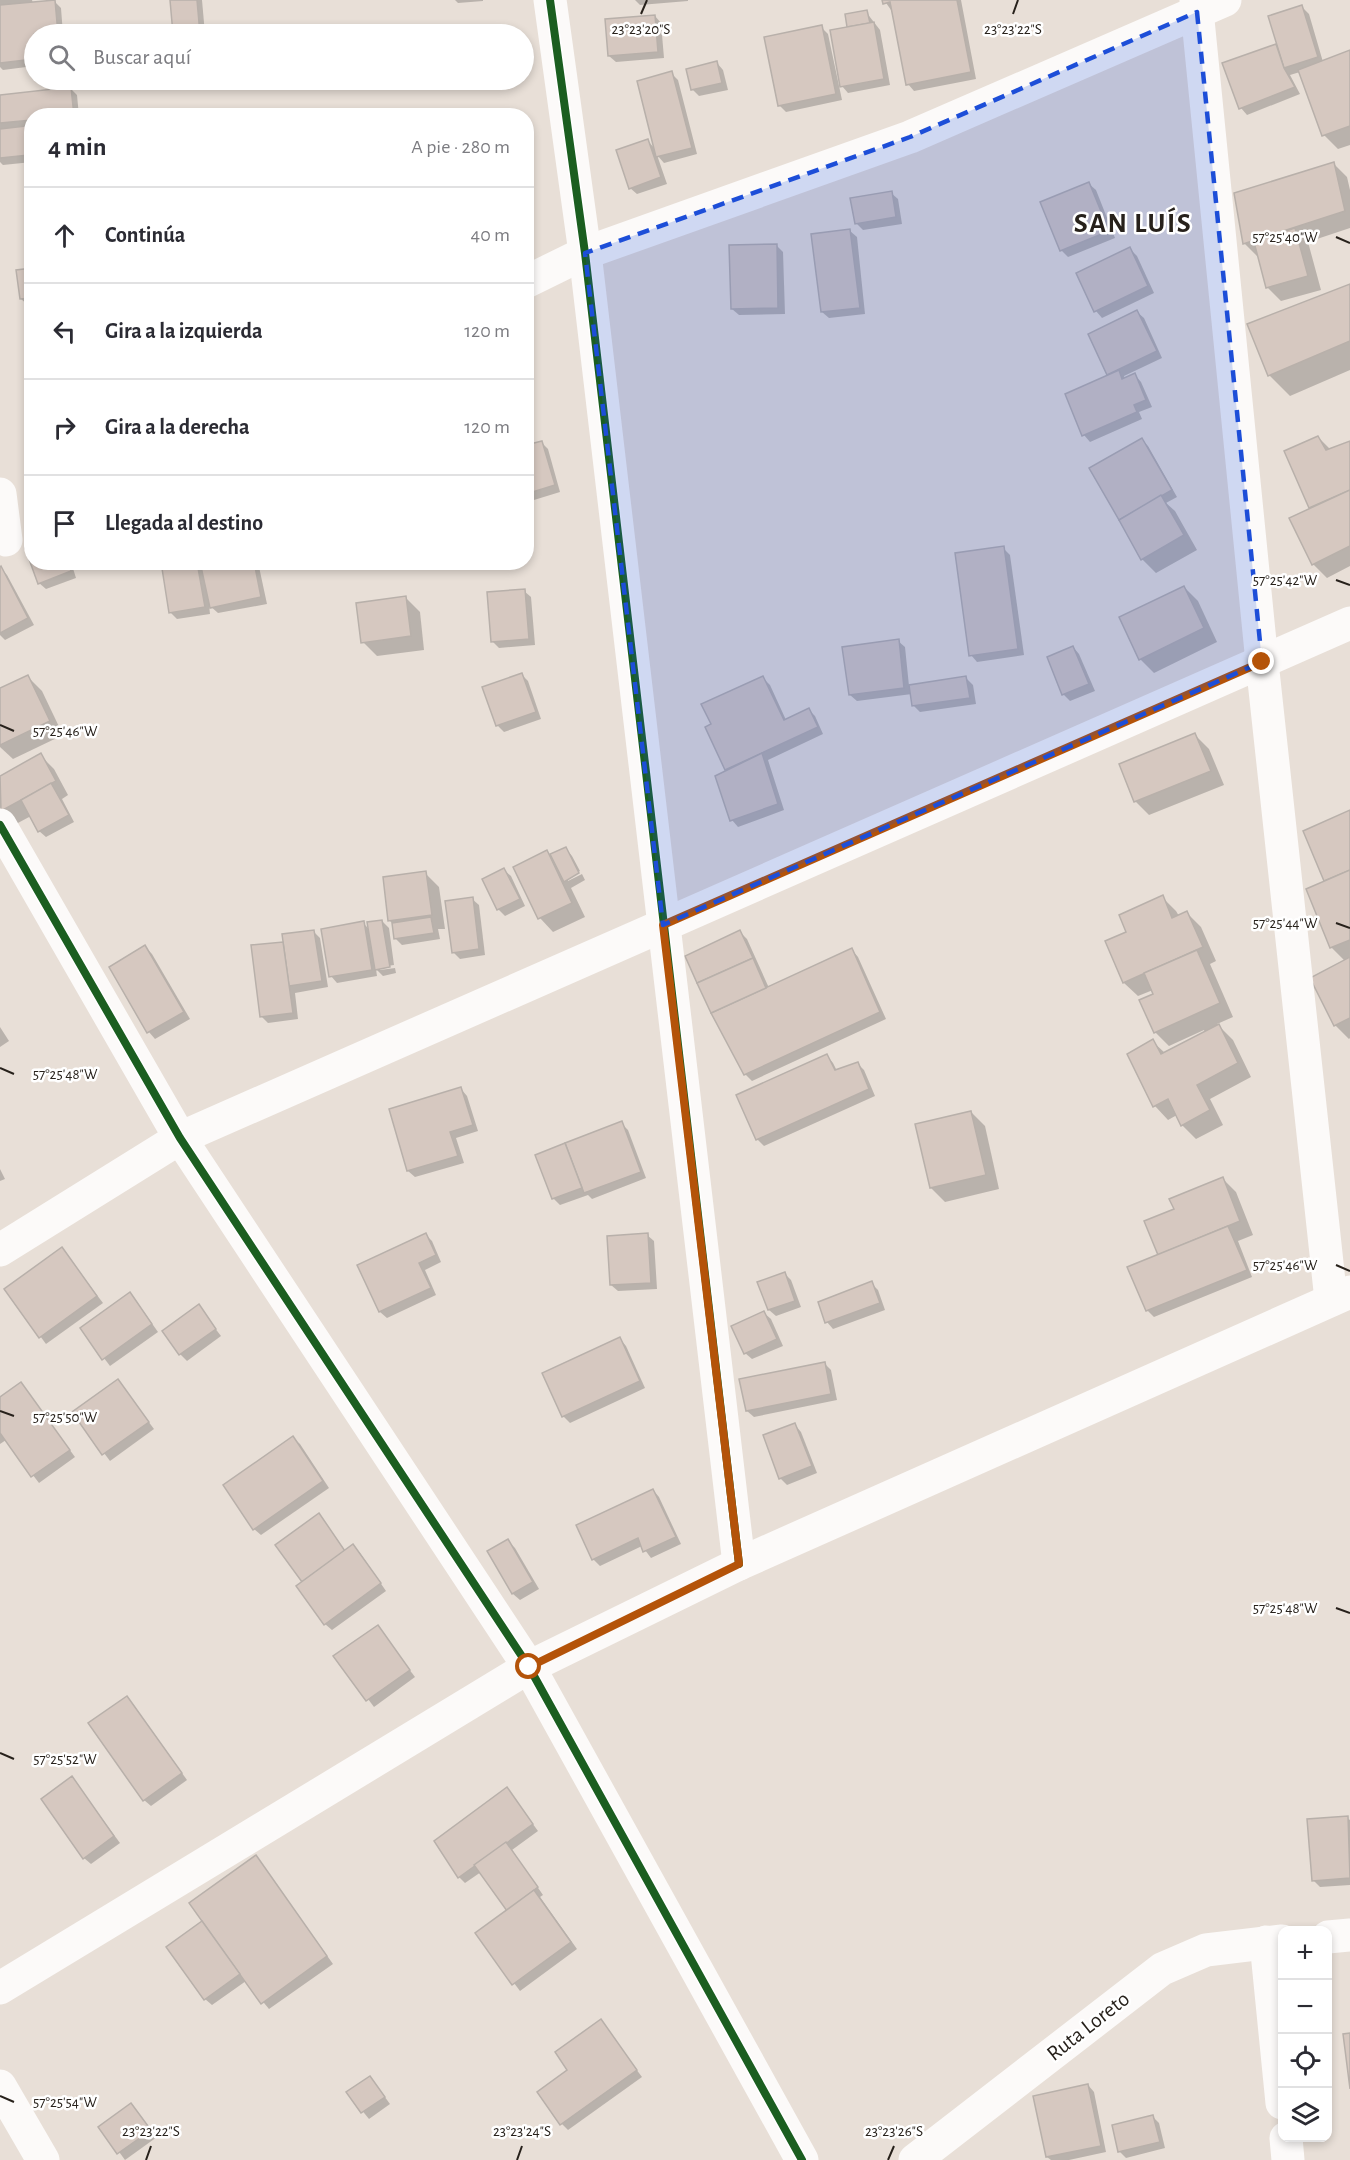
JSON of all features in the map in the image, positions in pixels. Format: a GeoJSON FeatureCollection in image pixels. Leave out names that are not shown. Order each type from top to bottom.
{"type":"FeatureCollection","features":[{"type":"Feature","properties":{"kind":"street"},"geometry":{"type":"LineString","coordinates":[[550,0],[585,253],[739,1564]]}},
{"type":"Feature","properties":{"kind":"street"},"geometry":{"type":"LineString","coordinates":[[0,1988],[529,1667],[739,1564],[1340,1296],[1262,662],[1206,4],[910,137],[585,253],[534,278]]}},
{"type":"Feature","properties":{"kind":"street"},"geometry":{"type":"LineString","coordinates":[[0,494],[13,537]]}},
{"type":"Feature","properties":{"kind":"street"},"geometry":{"type":"LineString","coordinates":[[0,1250],[180,1138],[1350,623]]}},
{"type":"Feature","properties":{"kind":"street"},"geometry":{"type":"LineString","coordinates":[[0,825],[180,1138],[529,1667],[802,2160]]}},
{"type":"Feature","properties":{"kind":"street"},"geometry":{"type":"LineString","coordinates":[[1332,1937],[1350,1935]]}},
{"type":"Feature","properties":{"kind":"street"},"geometry":{"type":"LineString","coordinates":[[1274,1941],[1281,2088]]}},
{"type":"Feature","properties":{"kind":"street","name":"Ruta Loreto"},"geometry":{"type":"LineString","coordinates":[[915,2160],[1162,1969],[1206,1950],[1274,1941]]}},
{"type":"Feature","properties":{"kind":"street"},"geometry":{"type":"LineString","coordinates":[[0,2086],[43,2160]]}},
{"type":"Feature","properties":{"kind":"street"},"geometry":{"type":"LineString","coordinates":[[1286,2142],[1288,2160]]}},
{"type":"Feature","properties":{"kind":"highlighted area"},"geometry":{"type":"Polygon","coordinates":[[[1197,12],[1262,662],[663,925],[585,253],[910,137],[1197,12]]]}},
{"type":"Feature","properties":{"kind":"building"},"geometry":{"type":"Polygon","coordinates":[[[55,0],[57,24],[24,24],[24,60],[0,63],[0,5],[55,0]]]}},
{"type":"Feature","properties":{"kind":"building"},"geometry":{"type":"Polygon","coordinates":[[[170,0],[197,0],[199,24],[172,24],[170,0]]]}},
{"type":"Feature","properties":{"kind":"building"},"geometry":{"type":"Polygon","coordinates":[[[882,0],[957,0],[971,72],[906,85],[890,2],[883,4],[882,0]]]}},
{"type":"Feature","properties":{"kind":"building"},"geometry":{"type":"Polygon","coordinates":[[[1302,5],[1318,57],[1284,68],[1268,16],[1302,5]]]}},
{"type":"Feature","properties":{"kind":"building"},"geometry":{"type":"Polygon","coordinates":[[[867,10],[870,23],[847,27],[845,14],[867,10]]]}},
{"type":"Feature","properties":{"kind":"building"},"geometry":{"type":"Polygon","coordinates":[[[655,15],[658,52],[608,56],[605,19],[655,15]]]}},
{"type":"Feature","properties":{"kind":"building"},"geometry":{"type":"Polygon","coordinates":[[[874,22],[884,79],[840,87],[830,30],[874,22]]]}},
{"type":"Feature","properties":{"kind":"building"},"geometry":{"type":"Polygon","coordinates":[[[822,25],[836,94],[778,106],[764,37],[822,25]]]}},
{"type":"Feature","properties":{"kind":"building"},"geometry":{"type":"Polygon","coordinates":[[[1276,44],[1284,68],[1295,87],[1239,109],[1222,63],[1276,44]]]}},
{"type":"Feature","properties":{"kind":"building"},"geometry":{"type":"Polygon","coordinates":[[[1350,50],[1350,126],[1322,136],[1298,70],[1350,50]]]}},
{"type":"Feature","properties":{"kind":"building"},"geometry":{"type":"Polygon","coordinates":[[[717,61],[722,83],[691,90],[686,69],[717,61]]]}},
{"type":"Feature","properties":{"kind":"building"},"geometry":{"type":"Polygon","coordinates":[[[672,71],[692,148],[656,157],[637,81],[672,71]]]}},
{"type":"Feature","properties":{"kind":"building"},"geometry":{"type":"Polygon","coordinates":[[[44,90],[71,90],[73,108],[24,108],[24,121],[0,123],[0,95],[44,90]]]}},
{"type":"Feature","properties":{"kind":"building"},"geometry":{"type":"Polygon","coordinates":[[[24,126],[24,156],[0,158],[0,129],[24,126]]]}},
{"type":"Feature","properties":{"kind":"building"},"geometry":{"type":"Polygon","coordinates":[[[648,139],[661,177],[629,189],[616,150],[648,139]]]}},
{"type":"Feature","properties":{"kind":"building"},"geometry":{"type":"Polygon","coordinates":[[[1334,162],[1345,211],[1243,244],[1234,193],[1334,162]]]}},
{"type":"Feature","properties":{"kind":"building"},"geometry":{"type":"Polygon","coordinates":[[[1089,182],[1109,231],[1060,251],[1040,202],[1089,182]]]}},
{"type":"Feature","properties":{"kind":"building"},"geometry":{"type":"Polygon","coordinates":[[[892,191],[896,217],[855,224],[850,198],[892,191]]]}},
{"type":"Feature","properties":{"kind":"building"},"geometry":{"type":"Polygon","coordinates":[[[1295,228],[1308,276],[1266,288],[1254,242],[1295,228]]]}},
{"type":"Feature","properties":{"kind":"building"},"geometry":{"type":"Polygon","coordinates":[[[850,229],[860,308],[821,312],[811,234],[850,229]]]}},
{"type":"Feature","properties":{"kind":"building"},"geometry":{"type":"Polygon","coordinates":[[[777,244],[778,308],[731,309],[729,245],[777,244]]]}},
{"type":"Feature","properties":{"kind":"building"},"geometry":{"type":"Polygon","coordinates":[[[1130,247],[1148,286],[1094,312],[1076,273],[1130,247]]]}},
{"type":"Feature","properties":{"kind":"building"},"geometry":{"type":"Polygon","coordinates":[[[24,269],[24,299],[20,299],[16,270],[24,269]]]}},
{"type":"Feature","properties":{"kind":"building"},"geometry":{"type":"Polygon","coordinates":[[[1350,284],[1350,341],[1268,376],[1247,324],[1350,284]]]}},
{"type":"Feature","properties":{"kind":"building"},"geometry":{"type":"Polygon","coordinates":[[[1137,310],[1157,351],[1107,375],[1088,334],[1137,310]]]}},
{"type":"Feature","properties":{"kind":"building"},"geometry":{"type":"Polygon","coordinates":[[[1119,370],[1122,379],[1135,373],[1146,400],[1134,405],[1137,412],[1082,436],[1065,394],[1119,370]]]}},
{"type":"Feature","properties":{"kind":"building"},"geometry":{"type":"Polygon","coordinates":[[[1318,436],[1326,450],[1350,441],[1350,490],[1309,508],[1284,451],[1318,436]]]}},
{"type":"Feature","properties":{"kind":"building"},"geometry":{"type":"Polygon","coordinates":[[[1142,438],[1172,490],[1119,520],[1089,468],[1142,438]]]}},
{"type":"Feature","properties":{"kind":"building"},"geometry":{"type":"Polygon","coordinates":[[[542,441],[555,485],[534,492],[534,443],[542,441]]]}},
{"type":"Feature","properties":{"kind":"building"},"geometry":{"type":"Polygon","coordinates":[[[1350,490],[1350,546],[1312,565],[1289,518],[1350,490]]]}},
{"type":"Feature","properties":{"kind":"building"},"geometry":{"type":"Polygon","coordinates":[[[1161,495],[1184,535],[1141,560],[1119,520],[1161,495]]]}},
{"type":"Feature","properties":{"kind":"building"},"geometry":{"type":"Polygon","coordinates":[[[1004,546],[1018,649],[969,656],[955,553],[1004,546]]]}},
{"type":"Feature","properties":{"kind":"building"},"geometry":{"type":"Polygon","coordinates":[[[0,567],[28,618],[0,633],[0,567]]]}},
{"type":"Feature","properties":{"kind":"building"},"geometry":{"type":"Polygon","coordinates":[[[33,570],[71,570],[71,571],[38,584],[33,570]]]}},
{"type":"Feature","properties":{"kind":"building"},"geometry":{"type":"Polygon","coordinates":[[[162,570],[198,570],[205,607],[169,613],[162,570]]]}},
{"type":"Feature","properties":{"kind":"building"},"geometry":{"type":"Polygon","coordinates":[[[202,570],[256,570],[261,597],[210,608],[202,570]]]}},
{"type":"Feature","properties":{"kind":"building"},"geometry":{"type":"Polygon","coordinates":[[[1184,586],[1204,628],[1139,660],[1119,617],[1184,586]]]}},
{"type":"Feature","properties":{"kind":"building"},"geometry":{"type":"Polygon","coordinates":[[[525,589],[529,639],[491,642],[487,592],[525,589]]]}},
{"type":"Feature","properties":{"kind":"building"},"geometry":{"type":"Polygon","coordinates":[[[406,596],[411,636],[361,643],[356,603],[406,596]]]}},
{"type":"Feature","properties":{"kind":"building"},"geometry":{"type":"Polygon","coordinates":[[[899,639],[904,688],[849,695],[842,647],[899,639]]]}},
{"type":"Feature","properties":{"kind":"building"},"geometry":{"type":"Polygon","coordinates":[[[1073,646],[1089,684],[1062,695],[1047,657],[1073,646]]]}},
{"type":"Feature","properties":{"kind":"building"},"geometry":{"type":"Polygon","coordinates":[[[522,673],[536,712],[496,726],[482,687],[522,673]]]}},
{"type":"Feature","properties":{"kind":"building"},"geometry":{"type":"Polygon","coordinates":[[[28,675],[50,721],[0,745],[0,688],[28,675]]]}},
{"type":"Feature","properties":{"kind":"building"},"geometry":{"type":"Polygon","coordinates":[[[763,676],[784,720],[809,708],[818,727],[725,770],[705,727],[711,724],[701,704],[763,676]]]}},
{"type":"Feature","properties":{"kind":"building"},"geometry":{"type":"Polygon","coordinates":[[[966,676],[970,698],[912,706],[909,685],[966,676]]]}},
{"type":"Feature","properties":{"kind":"building"},"geometry":{"type":"Polygon","coordinates":[[[1195,733],[1211,771],[1134,802],[1119,764],[1195,733]]]}},
{"type":"Feature","properties":{"kind":"building"},"geometry":{"type":"Polygon","coordinates":[[[41,753],[56,781],[1,811],[0,776],[41,753]]]}},
{"type":"Feature","properties":{"kind":"building"},"geometry":{"type":"Polygon","coordinates":[[[762,753],[778,804],[730,821],[715,776],[762,753]]]}},
{"type":"Feature","properties":{"kind":"building"},"geometry":{"type":"Polygon","coordinates":[[[51,783],[69,815],[38,832],[21,800],[51,783]]]}},
{"type":"Feature","properties":{"kind":"building"},"geometry":{"type":"Polygon","coordinates":[[[1350,810],[1350,870],[1324,881],[1303,831],[1350,810]]]}},
{"type":"Feature","properties":{"kind":"building"},"geometry":{"type":"Polygon","coordinates":[[[566,847],[579,873],[564,882],[550,854],[566,847]]]}},
{"type":"Feature","properties":{"kind":"building"},"geometry":{"type":"Polygon","coordinates":[[[547,850],[572,903],[538,919],[513,867],[547,850]]]}},
{"type":"Feature","properties":{"kind":"building"},"geometry":{"type":"Polygon","coordinates":[[[504,868],[520,899],[497,910],[482,879],[504,868]]]}},
{"type":"Feature","properties":{"kind":"building"},"geometry":{"type":"Polygon","coordinates":[[[1350,870],[1350,940],[1330,948],[1306,889],[1350,870]]]}},
{"type":"Feature","properties":{"kind":"building"},"geometry":{"type":"Polygon","coordinates":[[[426,871],[432,915],[388,921],[383,877],[426,871]]]}},
{"type":"Feature","properties":{"kind":"building"},"geometry":{"type":"Polygon","coordinates":[[[1163,895],[1172,918],[1187,911],[1203,947],[1123,983],[1105,941],[1126,932],[1119,915],[1163,895]]]}},
{"type":"Feature","properties":{"kind":"building"},"geometry":{"type":"Polygon","coordinates":[[[473,897],[479,949],[452,953],[445,901],[473,897]]]}},
{"type":"Feature","properties":{"kind":"building"},"geometry":{"type":"Polygon","coordinates":[[[431,917],[434,933],[394,939],[392,923],[431,917]]]}},
{"type":"Feature","properties":{"kind":"building"},"geometry":{"type":"Polygon","coordinates":[[[382,920],[390,967],[375,970],[367,922],[382,920]]]}},
{"type":"Feature","properties":{"kind":"building"},"geometry":{"type":"Polygon","coordinates":[[[364,921],[372,970],[329,977],[321,929],[364,921]]]}},
{"type":"Feature","properties":{"kind":"building"},"geometry":{"type":"Polygon","coordinates":[[[314,930],[322,981],[289,986],[282,934],[314,930]]]}},
{"type":"Feature","properties":{"kind":"building"},"geometry":{"type":"Polygon","coordinates":[[[740,930],[753,958],[697,983],[685,956],[740,930]]]}},
{"type":"Feature","properties":{"kind":"building"},"geometry":{"type":"Polygon","coordinates":[[[283,942],[293,1013],[260,1017],[251,945],[283,942]]]}},
{"type":"Feature","properties":{"kind":"building"},"geometry":{"type":"Polygon","coordinates":[[[145,945],[184,1012],[147,1033],[109,967],[145,945]]]}},
{"type":"Feature","properties":{"kind":"building"},"geometry":{"type":"Polygon","coordinates":[[[852,948],[880,1012],[744,1075],[711,1013],[852,948]]]}},
{"type":"Feature","properties":{"kind":"building"},"geometry":{"type":"Polygon","coordinates":[[[1197,950],[1220,1003],[1154,1033],[1139,1000],[1153,994],[1144,973],[1197,950]]]}},
{"type":"Feature","properties":{"kind":"building"},"geometry":{"type":"Polygon","coordinates":[[[1350,957],[1350,1018],[1334,1026],[1310,978],[1350,957]]]}},
{"type":"Feature","properties":{"kind":"building"},"geometry":{"type":"Polygon","coordinates":[[[753,958],[766,988],[711,1013],[697,983],[753,958]]]}},
{"type":"Feature","properties":{"kind":"building"},"geometry":{"type":"Polygon","coordinates":[[[1219,1024],[1238,1063],[1197,1085],[1210,1110],[1181,1126],[1168,1099],[1153,1107],[1127,1054],[1153,1039],[1161,1054],[1219,1024]]]}},
{"type":"Feature","properties":{"kind":"building"},"geometry":{"type":"Polygon","coordinates":[[[827,1054],[835,1070],[858,1062],[869,1089],[756,1140],[736,1095],[827,1054]]]}},
{"type":"Feature","properties":{"kind":"building"},"geometry":{"type":"Polygon","coordinates":[[[461,1087],[473,1125],[450,1132],[458,1156],[407,1171],[389,1109],[461,1087]]]}},
{"type":"Feature","properties":{"kind":"building"},"geometry":{"type":"Polygon","coordinates":[[[971,1111],[986,1175],[930,1188],[915,1124],[971,1111]]]}},
{"type":"Feature","properties":{"kind":"building"},"geometry":{"type":"Polygon","coordinates":[[[622,1121],[641,1172],[584,1193],[565,1143],[622,1121]]]}},
{"type":"Feature","properties":{"kind":"building"},"geometry":{"type":"Polygon","coordinates":[[[565,1143],[582,1188],[552,1199],[535,1155],[565,1143]]]}},
{"type":"Feature","properties":{"kind":"building"},"geometry":{"type":"Polygon","coordinates":[[[1223,1177],[1240,1221],[1158,1255],[1144,1221],[1174,1209],[1169,1199],[1223,1177]]]}},
{"type":"Feature","properties":{"kind":"building"},"geometry":{"type":"Polygon","coordinates":[[[1228,1226],[1247,1270],[1146,1311],[1127,1267],[1228,1226]]]}},
{"type":"Feature","properties":{"kind":"building"},"geometry":{"type":"Polygon","coordinates":[[[426,1233],[436,1255],[419,1263],[431,1288],[379,1312],[357,1265],[426,1233]]]}},
{"type":"Feature","properties":{"kind":"building"},"geometry":{"type":"Polygon","coordinates":[[[648,1233],[651,1283],[610,1285],[607,1236],[648,1233]]]}},
{"type":"Feature","properties":{"kind":"building"},"geometry":{"type":"Polygon","coordinates":[[[62,1247],[97,1296],[39,1338],[4,1289],[62,1247]]]}},
{"type":"Feature","properties":{"kind":"building"},"geometry":{"type":"Polygon","coordinates":[[[785,1272],[795,1301],[768,1310],[757,1282],[785,1272]]]}},
{"type":"Feature","properties":{"kind":"building"},"geometry":{"type":"Polygon","coordinates":[[[872,1281],[880,1303],[825,1323],[818,1302],[872,1281]]]}},
{"type":"Feature","properties":{"kind":"building"},"geometry":{"type":"Polygon","coordinates":[[[130,1292],[152,1324],[102,1360],[80,1328],[130,1292]]]}},
{"type":"Feature","properties":{"kind":"building"},"geometry":{"type":"Polygon","coordinates":[[[199,1304],[216,1329],[179,1355],[162,1331],[199,1304]]]}},
{"type":"Feature","properties":{"kind":"building"},"geometry":{"type":"Polygon","coordinates":[[[764,1311],[777,1339],[744,1354],[731,1326],[764,1311]]]}},
{"type":"Feature","properties":{"kind":"building"},"geometry":{"type":"Polygon","coordinates":[[[620,1337],[640,1381],[562,1417],[542,1373],[620,1337]]]}},
{"type":"Feature","properties":{"kind":"building"},"geometry":{"type":"Polygon","coordinates":[[[825,1362],[831,1394],[746,1411],[739,1379],[825,1362]]]}},
{"type":"Feature","properties":{"kind":"building"},"geometry":{"type":"Polygon","coordinates":[[[118,1379],[149,1422],[102,1455],[72,1412],[118,1379]]]}},
{"type":"Feature","properties":{"kind":"building"},"geometry":{"type":"Polygon","coordinates":[[[21,1382],[70,1450],[31,1477],[0,1433],[0,1397],[21,1382]]]}},
{"type":"Feature","properties":{"kind":"building"},"geometry":{"type":"Polygon","coordinates":[[[795,1423],[812,1466],[779,1479],[763,1435],[795,1423]]]}},
{"type":"Feature","properties":{"kind":"building"},"geometry":{"type":"Polygon","coordinates":[[[293,1436],[323,1481],[253,1530],[223,1485],[293,1436]]]}},
{"type":"Feature","properties":{"kind":"building"},"geometry":{"type":"Polygon","coordinates":[[[653,1489],[676,1537],[643,1552],[638,1538],[592,1560],[576,1525],[653,1489]]]}},
{"type":"Feature","properties":{"kind":"building"},"geometry":{"type":"Polygon","coordinates":[[[319,1513],[345,1551],[302,1582],[275,1545],[319,1513]]]}},
{"type":"Feature","properties":{"kind":"building"},"geometry":{"type":"Polygon","coordinates":[[[508,1539],[533,1582],[512,1594],[487,1551],[508,1539]]]}},
{"type":"Feature","properties":{"kind":"building"},"geometry":{"type":"Polygon","coordinates":[[[353,1544],[381,1583],[324,1625],[296,1586],[353,1544]]]}},
{"type":"Feature","properties":{"kind":"building"},"geometry":{"type":"Polygon","coordinates":[[[378,1625],[410,1670],[366,1701],[333,1656],[378,1625]]]}},
{"type":"Feature","properties":{"kind":"building"},"geometry":{"type":"Polygon","coordinates":[[[127,1696],[182,1773],[143,1801],[88,1723],[127,1696]]]}},
{"type":"Feature","properties":{"kind":"building"},"geometry":{"type":"Polygon","coordinates":[[[72,1776],[114,1836],[83,1859],[41,1799],[72,1776]]]}},
{"type":"Feature","properties":{"kind":"building"},"geometry":{"type":"Polygon","coordinates":[[[507,1787],[533,1824],[458,1878],[434,1841],[507,1787]]]}},
{"type":"Feature","properties":{"kind":"building"},"geometry":{"type":"Polygon","coordinates":[[[1348,1816],[1350,1878],[1312,1881],[1307,1819],[1348,1816]]]}},
{"type":"Feature","properties":{"kind":"building"},"geometry":{"type":"Polygon","coordinates":[[[506,1842],[538,1887],[507,1911],[474,1865],[506,1842]]]}},
{"type":"Feature","properties":{"kind":"building"},"geometry":{"type":"Polygon","coordinates":[[[256,1855],[327,1956],[261,2004],[189,1903],[256,1855]]]}},
{"type":"Feature","properties":{"kind":"building"},"geometry":{"type":"Polygon","coordinates":[[[534,1890],[571,1942],[512,1985],[475,1933],[534,1890]]]}},
{"type":"Feature","properties":{"kind":"building"},"geometry":{"type":"Polygon","coordinates":[[[202,1921],[240,1974],[204,2000],[166,1947],[202,1921]]]}},
{"type":"Feature","properties":{"kind":"building"},"geometry":{"type":"Polygon","coordinates":[[[601,2019],[637,2070],[560,2125],[537,2092],[567,2070],[555,2052],[601,2019]]]}},
{"type":"Feature","properties":{"kind":"building"},"geometry":{"type":"Polygon","coordinates":[[[1350,2033],[1350,2089],[1343,2034],[1350,2033]]]}},
{"type":"Feature","properties":{"kind":"building"},"geometry":{"type":"Polygon","coordinates":[[[370,2076],[385,2097],[361,2113],[346,2092],[370,2076]]]}},
{"type":"Feature","properties":{"kind":"building"},"geometry":{"type":"Polygon","coordinates":[[[1088,2084],[1101,2146],[1046,2157],[1033,2096],[1088,2084]]]}},
{"type":"Feature","properties":{"kind":"building"},"geometry":{"type":"Polygon","coordinates":[[[131,2103],[151,2130],[117,2154],[98,2127],[131,2103]]]}},
{"type":"Feature","properties":{"kind":"building"},"geometry":{"type":"Polygon","coordinates":[[[1153,2115],[1160,2142],[1118,2152],[1112,2125],[1153,2115]]]}},
{"type":"Feature","properties":{"kind":"cycle path"},"geometry":{"type":"LineString","coordinates":[[550,0],[585,253],[739,1564]]}},
{"type":"Feature","properties":{"kind":"cycle path"},"geometry":{"type":"LineString","coordinates":[[0,825],[180,1138],[529,1667],[802,2160]]}},
{"type":"Feature","properties":{"kind":"district","name":"SAN LUÍS"},"geometry":{"type":"Point","coordinates":[1133,224]}},
{"type":"Feature","properties":{"kind":"route"},"geometry":{"type":"LineString","coordinates":[[529,1667],[739,1564],[663,925],[1262,662]]}}]}
